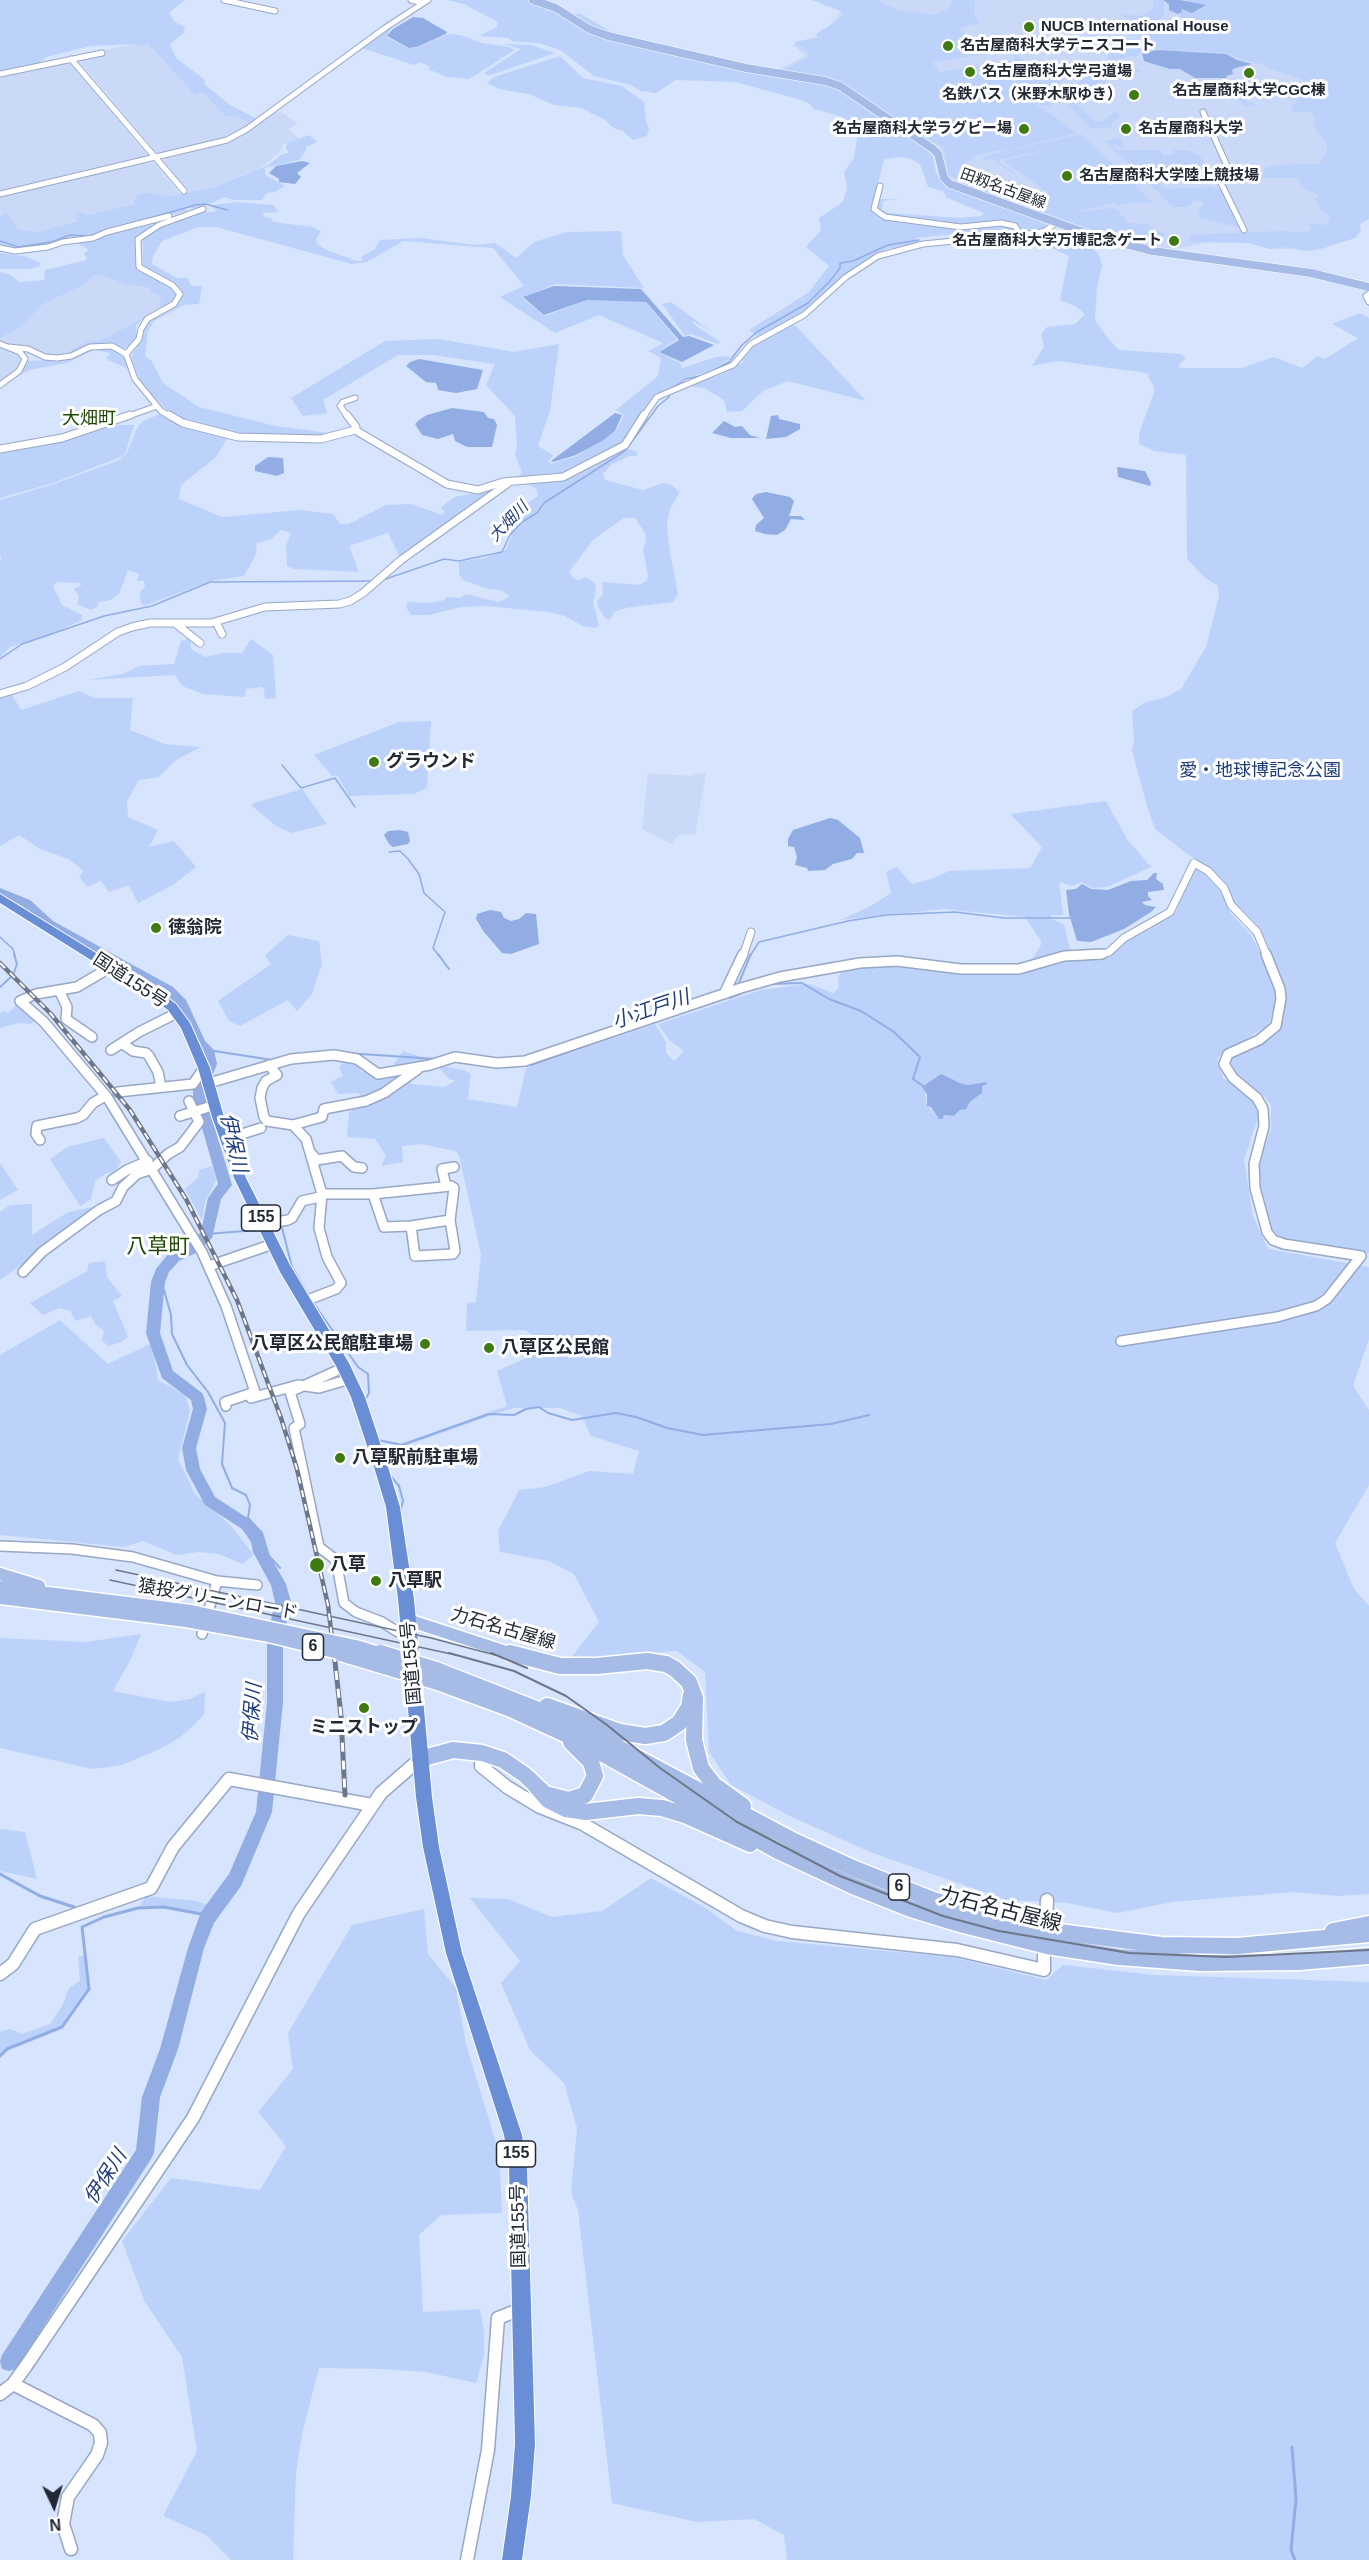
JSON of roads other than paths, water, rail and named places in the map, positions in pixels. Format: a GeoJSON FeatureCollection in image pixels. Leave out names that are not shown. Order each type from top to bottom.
{"type":"FeatureCollection","features":[{"type":"Feature","properties":{"kind":"highway","name":"国道155号"},"geometry":{"type":"LineString","coordinates":[[0,898],[157,996],[177,1013],[193,1041],[209,1083],[205,1109],[226,1139],[240,1178],[273,1244],[310,1300],[350,1379],[393,1507],[403,1626],[431,1847],[454,1953],[513,2135],[518,2167],[525,2444],[522,2496],[512,2560]]}},
{"type":"Feature","properties":{"kind":"main road","name":"田籾名古屋線"},"geometry":{"type":"LineString","coordinates":[[533,0],[556,8],[589,29],[608,36],[746,68],[825,81],[840,86],[933,149],[938,154],[944,178],[950,184],[1056,223],[1113,242],[1311,273],[1369,287]]}},
{"type":"Feature","properties":{"kind":"main road"},"geometry":{"type":"LineString","coordinates":[[0,1574],[50,1587],[70,1596]]}},
{"type":"Feature","properties":{"kind":"main road","name":"猿投グリーンロード"},"geometry":{"type":"LineString","coordinates":[[0,1587],[188,1616],[440,1675],[546,1713],[654,1774]]}},
{"type":"Feature","properties":{"kind":"main road","name":"猿投グリーンロード"},"geometry":{"type":"LineString","coordinates":[[0,1598],[134,1615],[188,1616]]}},
{"type":"Feature","properties":{"kind":"main road"},"geometry":{"type":"LineString","coordinates":[[0,1606],[134,1615]]}},
{"type":"Feature","properties":{"kind":"main road","name":"力石名古屋線"},"geometry":{"type":"LineString","coordinates":[[403,1626],[560,1666],[597,1666],[636,1661],[657,1662],[675,1669],[689,1682]]}},
{"type":"Feature","properties":{"kind":"main road"},"geometry":{"type":"LineString","coordinates":[[440,1675],[620,1732],[645,1736],[664,1733],[679,1724],[689,1707],[689,1682]]}},
{"type":"Feature","properties":{"kind":"main road","name":"猿投グリーンロード"},"geometry":{"type":"LineString","coordinates":[[440,1675],[654,1774]]}},
{"type":"Feature","properties":{"kind":"main road","name":"6"},"geometry":{"type":"LineString","coordinates":[[689,1682],[696,1706],[694,1740],[701,1768],[714,1785],[745,1807],[752,1820]]}},
{"type":"Feature","properties":{"kind":"main road"},"geometry":{"type":"LineString","coordinates":[[535,1785],[545,1794],[569,1800],[585,1795],[594,1783],[595,1776],[591,1762],[559,1731]]}},
{"type":"Feature","properties":{"kind":"main road","name":"6"},"geometry":{"type":"LineString","coordinates":[[420,1759],[453,1750],[482,1753],[503,1760],[535,1785],[548,1800],[576,1811],[644,1806],[673,1811],[775,1857],[853,1886]]}},
{"type":"Feature","properties":{"kind":"main road","name":"力石名古屋線"},"geometry":{"type":"LineString","coordinates":[[654,1774],[855,1869],[933,1900],[998,1919],[1051,1931],[1161,1945],[1238,1946],[1369,1934]]}},
{"type":"Feature","properties":{"kind":"main road","name":"力石名古屋線"},"geometry":{"type":"LineString","coordinates":[[654,1774],[778,1851],[853,1886],[911,1909],[1029,1942],[1119,1958],[1211,1963],[1299,1962],[1369,1956]]}},
{"type":"Feature","properties":{"kind":"main road","name":"6"},"geometry":{"type":"LineString","coordinates":[[1161,1945],[1300,1935],[1369,1924]]}},
{"type":"Feature","properties":{"kind":"street"},"geometry":{"type":"LineString","coordinates":[[224,0],[274,11]]}},
{"type":"Feature","properties":{"kind":"street"},"geometry":{"type":"LineString","coordinates":[[411,0],[423,3]]}},
{"type":"Feature","properties":{"kind":"street"},"geometry":{"type":"LineString","coordinates":[[0,194],[209,146],[236,136],[428,0]]}},
{"type":"Feature","properties":{"kind":"street"},"geometry":{"type":"LineString","coordinates":[[0,74],[102,53]]}},
{"type":"Feature","properties":{"kind":"street"},"geometry":{"type":"LineString","coordinates":[[71,59],[184,191]]}},
{"type":"Feature","properties":{"kind":"street"},"geometry":{"type":"LineString","coordinates":[[1203,112],[1232,177],[1221,183],[1244,230]]}},
{"type":"Feature","properties":{"kind":"street"},"geometry":{"type":"LineString","coordinates":[[879,186],[874,208],[877,213],[885,217],[961,227],[1001,223],[1012,225],[1020,234]]}},
{"type":"Feature","properties":{"kind":"street"},"geometry":{"type":"LineString","coordinates":[[126,354],[139,339],[141,329],[147,319],[174,304],[180,294],[172,285],[139,267],[138,239],[159,225],[203,209]]}},
{"type":"Feature","properties":{"kind":"street"},"geometry":{"type":"LineString","coordinates":[[1,248],[15,251],[48,247],[63,242],[93,238],[150,220],[187,215]]}},
{"type":"Feature","properties":{"kind":"street"},"geometry":{"type":"LineString","coordinates":[[9,347],[28,349],[45,357],[57,358],[68,357],[100,344],[112,346],[126,354],[135,379],[157,406],[169,416],[183,423],[238,437],[321,439],[355,430],[447,484],[470,490],[486,489],[503,482],[563,477],[625,445],[651,402],[657,397],[733,365],[751,344],[804,315],[846,277],[878,256],[923,244],[1043,231],[1056,223]]}},
{"type":"Feature","properties":{"kind":"street"},"geometry":{"type":"LineString","coordinates":[[1369,294],[1366,296],[1369,302]]}},
{"type":"Feature","properties":{"kind":"street"},"geometry":{"type":"LineString","coordinates":[[0,344],[21,352],[26,359],[20,371],[0,385]]}},
{"type":"Feature","properties":{"kind":"street"},"geometry":{"type":"LineString","coordinates":[[355,398],[340,406],[356,427],[355,430]]}},
{"type":"Feature","properties":{"kind":"street"},"geometry":{"type":"LineString","coordinates":[[0,449],[62,438],[157,406]]}},
{"type":"Feature","properties":{"kind":"street"},"geometry":{"type":"LineString","coordinates":[[0,694],[27,686],[65,667],[118,633],[150,623],[216,622],[265,607],[339,604],[350,601],[417,549],[509,483]]}},
{"type":"Feature","properties":{"kind":"street"},"geometry":{"type":"LineString","coordinates":[[216,622],[222,634]]}},
{"type":"Feature","properties":{"kind":"street"},"geometry":{"type":"LineString","coordinates":[[174,623],[200,643]]}},
{"type":"Feature","properties":{"kind":"street"},"geometry":{"type":"LineString","coordinates":[[209,1083],[291,1059],[334,1055],[357,1059],[378,1074],[419,1067],[447,1058],[497,1063],[525,1061],[741,988],[780,977],[872,962],[897,961],[962,969],[1019,969],[1064,956],[1100,955],[1109,952],[1124,938],[1170,912],[1194,863],[1208,871],[1224,888],[1231,905],[1257,932],[1280,989],[1281,998],[1276,1026],[1259,1040],[1228,1054],[1224,1064],[1233,1078],[1257,1098],[1263,1109],[1264,1126],[1254,1164],[1255,1188],[1267,1232],[1273,1240],[1284,1244],[1361,1256],[1327,1299],[1316,1306],[1277,1317],[1120,1341]]}},
{"type":"Feature","properties":{"kind":"street"},"geometry":{"type":"LineString","coordinates":[[727,993],[748,945],[751,932]]}},
{"type":"Feature","properties":{"kind":"street"},"geometry":{"type":"LineString","coordinates":[[111,967],[84,984],[36,994],[20,1001],[44,1022],[105,1096],[150,1165],[171,1204],[176,1206],[209,1266],[226,1306],[255,1392],[225,1402],[226,1406],[284,1388],[306,1385],[319,1388],[350,1379]]}},
{"type":"Feature","properties":{"kind":"street"},"geometry":{"type":"LineString","coordinates":[[59,990],[67,1007],[66,1019],[92,1037]]}},
{"type":"Feature","properties":{"kind":"street"},"geometry":{"type":"LineString","coordinates":[[111,1050],[177,1013]]}},
{"type":"Feature","properties":{"kind":"street"},"geometry":{"type":"LineString","coordinates":[[123,1044],[133,1051],[146,1053],[149,1056],[158,1072],[161,1087]]}},
{"type":"Feature","properties":{"kind":"street"},"geometry":{"type":"LineString","coordinates":[[269,1065],[277,1075],[266,1082],[262,1088],[260,1098],[264,1117],[267,1121],[292,1125],[322,1117],[324,1109],[366,1101],[384,1093],[419,1067]]}},
{"type":"Feature","properties":{"kind":"street"},"geometry":{"type":"LineString","coordinates":[[118,1092],[193,1084],[204,1068]]}},
{"type":"Feature","properties":{"kind":"street"},"geometry":{"type":"LineString","coordinates":[[40,1140],[36,1134],[37,1126],[77,1118],[83,1115],[93,1102],[105,1096]]}},
{"type":"Feature","properties":{"kind":"street"},"geometry":{"type":"LineString","coordinates":[[189,1101],[190,1106],[205,1109]]}},
{"type":"Feature","properties":{"kind":"street"},"geometry":{"type":"LineString","coordinates":[[180,1116],[205,1109]]}},
{"type":"Feature","properties":{"kind":"street"},"geometry":{"type":"LineString","coordinates":[[23,1272],[42,1252],[99,1210],[116,1201],[123,1187],[136,1174],[183,1144],[200,1122],[205,1109]]}},
{"type":"Feature","properties":{"kind":"street"},"geometry":{"type":"LineString","coordinates":[[292,1125],[306,1139],[321,1195],[320,1228],[327,1257],[341,1283],[336,1289],[310,1300]]}},
{"type":"Feature","properties":{"kind":"street"},"geometry":{"type":"LineString","coordinates":[[226,1139],[261,1128]]}},
{"type":"Feature","properties":{"kind":"street"},"geometry":{"type":"LineString","coordinates":[[310,1152],[316,1160],[342,1156],[354,1167],[362,1168]]}},
{"type":"Feature","properties":{"kind":"street"},"geometry":{"type":"LineString","coordinates":[[112,1180],[127,1170],[150,1165]]}},
{"type":"Feature","properties":{"kind":"street"},"geometry":{"type":"LineString","coordinates":[[446,1186],[442,1169],[454,1167]]}},
{"type":"Feature","properties":{"kind":"street"},"geometry":{"type":"LineString","coordinates":[[264,1224],[288,1220],[302,1202],[321,1195],[373,1194],[446,1186],[454,1188],[450,1220],[455,1251],[453,1254],[415,1256],[411,1226]]}},
{"type":"Feature","properties":{"kind":"street"},"geometry":{"type":"LineString","coordinates":[[373,1194],[384,1227],[411,1226],[450,1220]]}},
{"type":"Feature","properties":{"kind":"street"},"geometry":{"type":"LineString","coordinates":[[209,1266],[273,1244]]}},
{"type":"Feature","properties":{"kind":"street"},"geometry":{"type":"LineString","coordinates":[[336,1371],[290,1392],[300,1424],[294,1428],[319,1547],[336,1560],[344,1603],[356,1612],[382,1622],[403,1626]]}},
{"type":"Feature","properties":{"kind":"street"},"geometry":{"type":"LineString","coordinates":[[0,1546],[72,1549],[133,1557],[217,1581],[257,1585]]}},
{"type":"Feature","properties":{"kind":"street"},"geometry":{"type":"LineString","coordinates":[[202,1634],[217,1581]]}},
{"type":"Feature","properties":{"kind":"street"},"geometry":{"type":"LineString","coordinates":[[482,1753],[481,1766],[507,1787],[540,1807],[583,1824],[741,1916],[765,1926],[792,1932],[957,1950],[1044,1970],[1044,1955]]}},
{"type":"Feature","properties":{"kind":"street"},"geometry":{"type":"LineString","coordinates":[[0,2394],[13,2384],[193,2118],[299,1913],[372,1805],[390,1784],[420,1759]]}},
{"type":"Feature","properties":{"kind":"street"},"geometry":{"type":"LineString","coordinates":[[0,1974],[13,1964],[35,1929],[151,1888],[173,1847],[229,1779],[372,1805]]}},
{"type":"Feature","properties":{"kind":"street"},"geometry":{"type":"LineString","coordinates":[[1046,1921],[1047,1900]]}},
{"type":"Feature","properties":{"kind":"street"},"geometry":{"type":"LineString","coordinates":[[467,2560],[488,2450],[498,2318],[520,2309]]}},
{"type":"Feature","properties":{"kind":"street"},"geometry":{"type":"LineString","coordinates":[[13,2384],[93,2425],[100,2433],[102,2443],[97,2455],[68,2497],[63,2524],[71,2549]]}},
{"type":"Feature","properties":{"kind":"waterway"},"geometry":{"type":"LineString","coordinates":[[0,241],[18,247],[51,242],[70,235],[89,236],[195,205],[206,204],[227,210]]}},
{"type":"Feature","properties":{"kind":"waterway","name":"大畑川"},"geometry":{"type":"LineString","coordinates":[[714,370],[729,362],[742,345],[757,332],[808,303],[830,281],[840,268],[840,263],[853,261],[888,245],[919,240]]}},
{"type":"Feature","properties":{"kind":"waterway","name":"大畑川"},"geometry":{"type":"LineString","coordinates":[[673,388],[685,379],[700,376]]}},
{"type":"Feature","properties":{"kind":"waterway","name":"大畑川"},"geometry":{"type":"LineString","coordinates":[[380,581],[444,559],[459,561],[502,552],[510,535],[522,522],[537,513],[544,503],[625,451],[658,406],[669,397],[670,392]]}},
{"type":"Feature","properties":{"kind":"waterway","name":"大畑川"},"geometry":{"type":"LineString","coordinates":[[0,659],[22,644],[104,616],[152,606],[210,582],[375,581]]}},
{"type":"Feature","properties":{"kind":"waterway"},"geometry":{"type":"LineString","coordinates":[[282,765],[301,788],[335,778],[355,807]]}},
{"type":"Feature","properties":{"kind":"waterway"},"geometry":{"type":"LineString","coordinates":[[389,852],[400,851],[408,859],[419,874],[424,893],[445,912],[433,948],[439,956]]}},
{"type":"Feature","properties":{"kind":"waterway","name":"伊保川"},"geometry":{"type":"LineString","coordinates":[[0,892],[26,903],[49,924],[74,939],[169,990],[182,1003],[200,1044],[208,1050],[211,1064],[208,1074]]}},
{"type":"Feature","properties":{"kind":"waterway","name":"小江戸川"},"geometry":{"type":"LineString","coordinates":[[750,955],[759,942],[848,921],[886,915],[955,912],[1004,918],[1070,918]]}},
{"type":"Feature","properties":{"kind":"waterway"},"geometry":{"type":"LineString","coordinates":[[0,937],[13,949],[15,956]]}},
{"type":"Feature","properties":{"kind":"waterway"},"geometry":{"type":"LineString","coordinates":[[0,987],[13,975],[17,964],[14,954]]}},
{"type":"Feature","properties":{"kind":"waterway"},"geometry":{"type":"LineString","coordinates":[[438,954],[449,969]]}},
{"type":"Feature","properties":{"kind":"waterway","name":"小江戸川"},"geometry":{"type":"LineString","coordinates":[[738,985],[750,955]]}},
{"type":"Feature","properties":{"kind":"waterway"},"geometry":{"type":"LineString","coordinates":[[769,984],[802,983],[829,999],[861,1011],[894,1032],[920,1057],[913,1079],[923,1086]]}},
{"type":"Feature","properties":{"kind":"waterway"},"geometry":{"type":"LineString","coordinates":[[730,998],[752,989]]}},
{"type":"Feature","properties":{"kind":"waterway","name":"小江戸川"},"geometry":{"type":"LineString","coordinates":[[495,1067],[531,1065],[732,995]]}},
{"type":"Feature","properties":{"kind":"waterway","name":"小江戸川"},"geometry":{"type":"LineString","coordinates":[[208,1050],[272,1060]]}},
{"type":"Feature","properties":{"kind":"waterway","name":"小江戸川"},"geometry":{"type":"LineString","coordinates":[[346,1053],[436,1059]]}},
{"type":"Feature","properties":{"kind":"waterway","name":"小江戸川"},"geometry":{"type":"LineString","coordinates":[[453,1061],[466,1063]]}},
{"type":"Feature","properties":{"kind":"waterway","name":"伊保川"},"geometry":{"type":"LineString","coordinates":[[9,2362],[145,2153],[151,2097],[169,2049],[196,1948],[207,1918],[235,1880],[264,1812],[275,1702],[275,1638],[283,1602],[278,1584],[260,1552],[258,1540],[247,1525],[210,1501],[193,1470],[189,1448],[200,1409],[197,1397],[167,1374],[153,1333],[158,1282],[163,1269],[174,1257],[193,1248],[207,1234],[215,1198],[225,1185],[199,1096],[199,1086]]}},
{"type":"Feature","properties":{"kind":"waterway"},"geometry":{"type":"LineString","coordinates":[[281,1224],[292,1267],[309,1296]]}},
{"type":"Feature","properties":{"kind":"waterway"},"geometry":{"type":"LineString","coordinates":[[207,1234],[257,1230]]}},
{"type":"Feature","properties":{"kind":"waterway"},"geometry":{"type":"LineString","coordinates":[[164,1290],[171,1315],[172,1334],[187,1365],[208,1392],[225,1423],[222,1464],[232,1488],[246,1495],[250,1505],[248,1518],[262,1533],[269,1556],[280,1568]]}},
{"type":"Feature","properties":{"kind":"waterway"},"geometry":{"type":"LineString","coordinates":[[312,1301],[358,1367],[368,1374],[369,1393],[365,1400]]}},
{"type":"Feature","properties":{"kind":"waterway"},"geometry":{"type":"LineString","coordinates":[[378,1440],[402,1445],[489,1414],[514,1415],[526,1409],[539,1407],[548,1413],[572,1420],[616,1413],[636,1417],[667,1428],[703,1435],[831,1424],[869,1415]]}},
{"type":"Feature","properties":{"kind":"waterway"},"geometry":{"type":"LineString","coordinates":[[389,1474],[399,1486],[403,1501],[400,1512]]}},
{"type":"Feature","properties":{"kind":"waterway"},"geometry":{"type":"LineString","coordinates":[[410,1573],[412,1582]]}},
{"type":"Feature","properties":{"kind":"waterway"},"geometry":{"type":"LineString","coordinates":[[0,1874],[40,1896],[74,1907]]}},
{"type":"Feature","properties":{"kind":"waterway"},"geometry":{"type":"LineString","coordinates":[[0,2056],[7,2049],[62,2027],[89,1989],[82,1927],[104,1917],[138,1908],[164,1907],[206,1915],[212,1913]]}},
{"type":"Feature","properties":{"kind":"waterway"},"geometry":{"type":"LineString","coordinates":[[1292,2447],[1296,2499],[1291,2550],[1295,2560]]}},
{"type":"Feature","properties":{"kind":"tram line"},"geometry":{"type":"LineString","coordinates":[[116,1570],[431,1638],[495,1655]]}},
{"type":"Feature","properties":{"kind":"tram line"},"geometry":{"type":"LineString","coordinates":[[110,1580],[456,1655]]}},
{"type":"Feature","properties":{"kind":"tram line"},"geometry":{"type":"LineString","coordinates":[[449,1653],[514,1671],[566,1696],[607,1725],[660,1768],[737,1822],[840,1876],[943,1916],[999,1931],[1129,1953],[1226,1957],[1369,1950]]}},
{"type":"Feature","properties":{"kind":"tram line"},"geometry":{"type":"LineString","coordinates":[[491,1653],[527,1668]]}},
{"type":"Feature","properties":{"kind":"railway"},"geometry":{"type":"LineString","coordinates":[[0,963],[51,1014],[130,1110],[186,1199],[237,1300],[281,1418],[297,1469],[328,1605],[334,1655]]}},
{"type":"Feature","properties":{"kind":"railway"},"geometry":{"type":"LineString","coordinates":[[334,1653],[341,1716],[345,1795]]}},
{"type":"Feature","properties":{"kind":"place","name":"NUCB International House"},"geometry":{"type":"Point","coordinates":[1029,27]}},
{"type":"Feature","properties":{"kind":"place","name":"名古屋商科大学テニスコート"},"geometry":{"type":"Point","coordinates":[948,46]}},
{"type":"Feature","properties":{"kind":"place","name":"名古屋商科大学弓道場"},"geometry":{"type":"Point","coordinates":[970,72]}},
{"type":"Feature","properties":{"kind":"place","name":"名古屋商科大学CGC棟"},"geometry":{"type":"Point","coordinates":[1249,73]}},
{"type":"Feature","properties":{"kind":"place","name":"名鉄バス（米野木駅ゆき）"},"geometry":{"type":"Point","coordinates":[1134,95]}},
{"type":"Feature","properties":{"kind":"place","name":"名古屋商科大学ラグビー場"},"geometry":{"type":"Point","coordinates":[1024,129]}},
{"type":"Feature","properties":{"kind":"place","name":"名古屋商科大学"},"geometry":{"type":"Point","coordinates":[1126,129]}},
{"type":"Feature","properties":{"kind":"place","name":"名古屋商科大学陸上競技場"},"geometry":{"type":"Point","coordinates":[1067,176]}},
{"type":"Feature","properties":{"kind":"place","name":"名古屋商科大学万博記念ゲート"},"geometry":{"type":"Point","coordinates":[1174,241]}},
{"type":"Feature","properties":{"kind":"place","name":"グラウンド"},"geometry":{"type":"Point","coordinates":[374,762]}},
{"type":"Feature","properties":{"kind":"place","name":"徳翁院"},"geometry":{"type":"Point","coordinates":[156,928]}},
{"type":"Feature","properties":{"kind":"place","name":"八草区公民館駐車場"},"geometry":{"type":"Point","coordinates":[425,1344]}},
{"type":"Feature","properties":{"kind":"place","name":"八草区公民館"},"geometry":{"type":"Point","coordinates":[489,1348]}},
{"type":"Feature","properties":{"kind":"place","name":"八草駅前駐車場"},"geometry":{"type":"Point","coordinates":[340,1458]}},
{"type":"Feature","properties":{"kind":"place","name":"八草"},"geometry":{"type":"Point","coordinates":[317,1565]}},
{"type":"Feature","properties":{"kind":"place","name":"八草駅"},"geometry":{"type":"Point","coordinates":[376,1581]}},
{"type":"Feature","properties":{"kind":"place","name":"ミニストップ"},"geometry":{"type":"Point","coordinates":[364,1708]}},
{"type":"Feature","properties":{"kind":"district","name":"大畑町"},"geometry":{"type":"Point","coordinates":[89,419]}},
{"type":"Feature","properties":{"kind":"district","name":"八草町"},"geometry":{"type":"Point","coordinates":[158,1247]}},
{"type":"Feature","properties":{"kind":"park label","name":"愛・地球博記念公園"},"geometry":{"type":"Point","coordinates":[1260,771]}}]}
